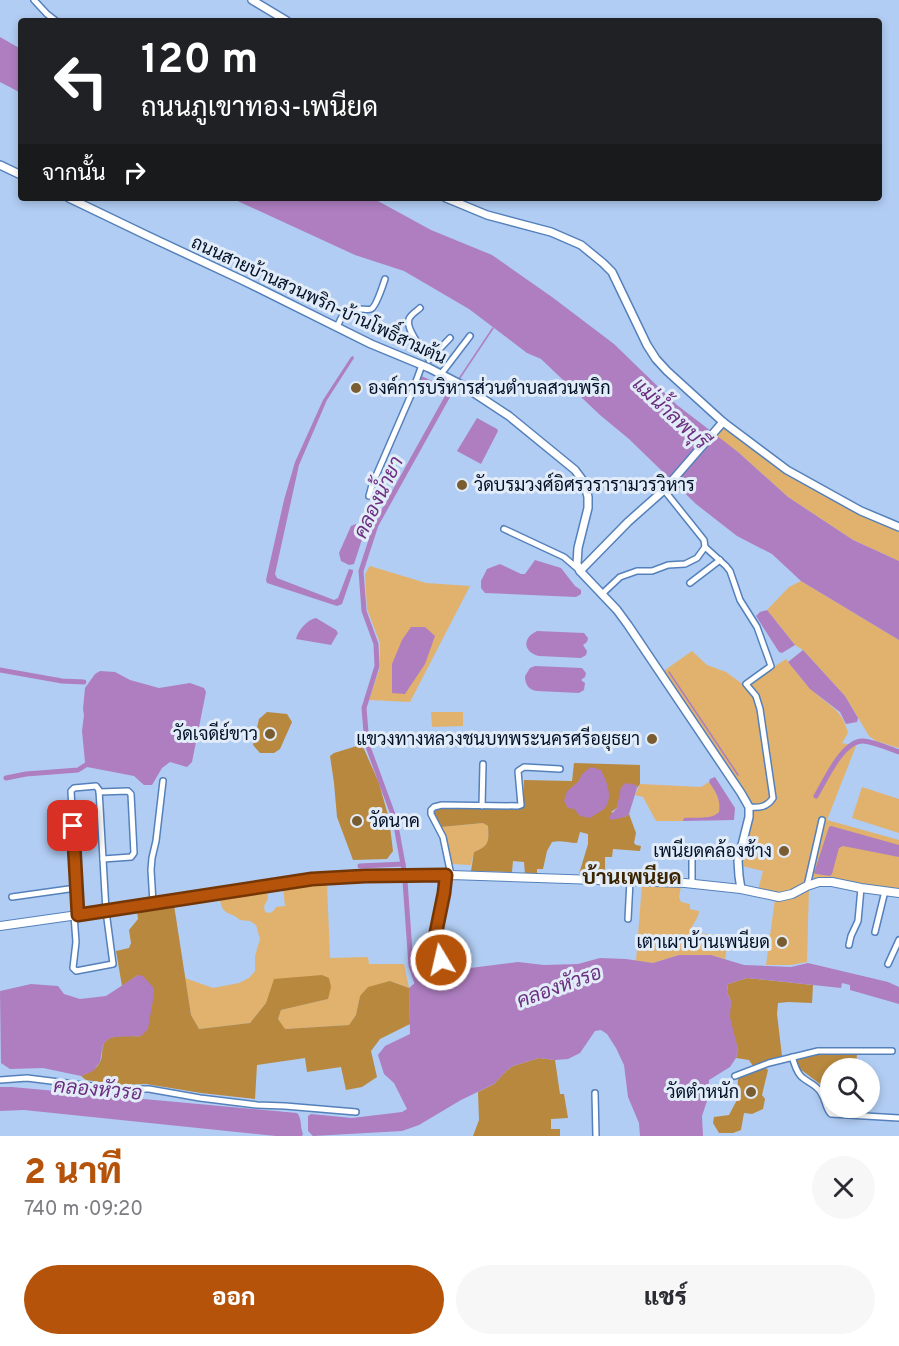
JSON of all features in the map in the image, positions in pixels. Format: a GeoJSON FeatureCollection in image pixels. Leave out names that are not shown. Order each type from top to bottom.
{"type":"FeatureCollection","features":[{"type":"Feature","properties":{"kind":"main road"},"geometry":{"type":"LineString","coordinates":[[0,926],[312,879],[365,876],[448,875],[692,884],[741,888],[779,897],[819,882],[832,882],[899,893]]}},
{"type":"Feature","properties":{"kind":"street"},"geometry":{"type":"LineString","coordinates":[[34,0],[52,18]]}},
{"type":"Feature","properties":{"kind":"street"},"geometry":{"type":"LineString","coordinates":[[252,0],[282,18]]}},
{"type":"Feature","properties":{"kind":"street"},"geometry":{"type":"LineString","coordinates":[[0,165],[18,174]]}},
{"type":"Feature","properties":{"kind":"street","name":"ถนนสายบ้านสวนพริก-บ้านโพธิ์สามต้น"},"geometry":{"type":"LineString","coordinates":[[75,201],[243,280],[371,344],[425,366],[462,385],[509,416],[575,470],[584,482],[588,508],[578,548],[580,571]]}},
{"type":"Feature","properties":{"kind":"street"},"geometry":{"type":"LineString","coordinates":[[453,201],[487,215],[552,232],[581,245],[612,272],[656,359],[723,422],[787,470],[861,510],[899,527]]}},
{"type":"Feature","properties":{"kind":"street"},"geometry":{"type":"LineString","coordinates":[[337,327],[348,310],[354,308],[368,310],[374,307],[385,279]]}},
{"type":"Feature","properties":{"kind":"street"},"geometry":{"type":"LineString","coordinates":[[420,308],[410,317],[409,327],[429,359]]}},
{"type":"Feature","properties":{"kind":"street"},"geometry":{"type":"LineString","coordinates":[[441,374],[470,336]]}},
{"type":"Feature","properties":{"kind":"street"},"geometry":{"type":"LineString","coordinates":[[369,496],[425,366],[450,338]]}},
{"type":"Feature","properties":{"kind":"street"},"geometry":{"type":"LineString","coordinates":[[580,571],[628,522],[666,488],[723,422]]}},
{"type":"Feature","properties":{"kind":"street"},"geometry":{"type":"LineString","coordinates":[[666,488],[704,540],[705,547],[730,571],[740,600],[757,627],[771,666],[746,684],[756,696],[760,709],[773,798],[762,808],[749,807]]}},
{"type":"Feature","properties":{"kind":"street"},"geometry":{"type":"LineString","coordinates":[[504,529],[564,557],[617,610],[741,793],[749,807],[749,817],[738,861],[741,888]]}},
{"type":"Feature","properties":{"kind":"street"},"geometry":{"type":"LineString","coordinates":[[602,594],[620,577],[638,571],[652,571],[668,565],[685,564],[696,558],[705,547]]}},
{"type":"Feature","properties":{"kind":"street"},"geometry":{"type":"LineString","coordinates":[[578,548],[584,556],[593,557]]}},
{"type":"Feature","properties":{"kind":"street"},"geometry":{"type":"LineString","coordinates":[[690,583],[720,560]]}},
{"type":"Feature","properties":{"kind":"street"},"geometry":{"type":"LineString","coordinates":[[482,806],[483,764]]}},
{"type":"Feature","properties":{"kind":"street"},"geometry":{"type":"LineString","coordinates":[[441,960],[435,937],[448,875],[443,837],[431,810],[442,805],[518,806],[521,805],[518,771],[521,768],[560,769]]}},
{"type":"Feature","properties":{"kind":"street"},"geometry":{"type":"LineString","coordinates":[[153,903],[151,870],[163,781]]}},
{"type":"Feature","properties":{"kind":"street"},"geometry":{"type":"LineString","coordinates":[[96,786],[99,789],[103,859],[106,910],[113,964],[76,972],[73,968],[76,942],[76,888],[71,791],[74,788],[96,786]]}},
{"type":"Feature","properties":{"kind":"street"},"geometry":{"type":"LineString","coordinates":[[99,792],[129,792],[134,853],[131,856],[103,859]]}},
{"type":"Feature","properties":{"kind":"street"},"geometry":{"type":"LineString","coordinates":[[807,886],[822,820]]}},
{"type":"Feature","properties":{"kind":"street"},"geometry":{"type":"LineString","coordinates":[[692,851],[692,884]]}},
{"type":"Feature","properties":{"kind":"street"},"geometry":{"type":"LineString","coordinates":[[628,920],[630,881]]}},
{"type":"Feature","properties":{"kind":"street"},"geometry":{"type":"LineString","coordinates":[[12,897],[76,888]]}},
{"type":"Feature","properties":{"kind":"street"},"geometry":{"type":"LineString","coordinates":[[849,945],[858,921],[861,888]]}},
{"type":"Feature","properties":{"kind":"street"},"geometry":{"type":"LineString","coordinates":[[875,932],[885,891]]}},
{"type":"Feature","properties":{"kind":"street"},"geometry":{"type":"LineString","coordinates":[[888,964],[899,940]]}},
{"type":"Feature","properties":{"kind":"street"},"geometry":{"type":"LineString","coordinates":[[735,1076],[769,1063],[818,1051],[892,1051]]}},
{"type":"Feature","properties":{"kind":"street"},"geometry":{"type":"LineString","coordinates":[[792,1057],[797,1072],[802,1078],[818,1087],[827,1110],[831,1114],[899,1118]]}},
{"type":"Feature","properties":{"kind":"street"},"geometry":{"type":"LineString","coordinates":[[0,1080],[27,1078],[123,1090],[149,1089],[257,1105],[356,1112]]}},
{"type":"Feature","properties":{"kind":"street"},"geometry":{"type":"LineString","coordinates":[[595,1093],[596,1136]]}},
{"type":"Feature","properties":{"kind":"shaded area"},"geometry":{"type":"Polygon","coordinates":[[[726,428],[785,473],[899,532],[899,561],[853,540],[788,497],[738,452],[716,436],[726,428]]]}},
{"type":"Feature","properties":{"kind":"shaded area"},"geometry":{"type":"Polygon","coordinates":[[[370,566],[426,583],[470,586],[410,702],[369,700],[380,667],[380,643],[367,609],[365,574],[370,566]]]}},
{"type":"Feature","properties":{"kind":"shaded area"},"geometry":{"type":"Polygon","coordinates":[[[801,581],[899,640],[899,748],[876,741],[869,736],[845,696],[803,650],[795,645],[767,610],[789,587],[801,581]]]}},
{"type":"Feature","properties":{"kind":"shaded area"},"geometry":{"type":"Polygon","coordinates":[[[692,651],[707,665],[726,672],[745,686],[786,659],[811,689],[834,708],[842,718],[848,733],[842,743],[856,746],[827,820],[899,840],[899,890],[833,880],[779,895],[758,890],[763,871],[742,866],[742,855],[752,809],[748,797],[664,673],[692,651]]]}},
{"type":"Feature","properties":{"kind":"shaded area"},"geometry":{"type":"Polygon","coordinates":[[[267,712],[287,714],[292,722],[280,749],[274,753],[260,753],[253,745],[259,719],[267,712]]]}},
{"type":"Feature","properties":{"kind":"shaded area"},"geometry":{"type":"Polygon","coordinates":[[[431,712],[463,712],[463,726],[432,727],[431,712]]]}},
{"type":"Feature","properties":{"kind":"shaded area"},"geometry":{"type":"Polygon","coordinates":[[[360,745],[379,783],[389,819],[393,851],[387,859],[353,860],[337,817],[330,756],[360,745]]]}},
{"type":"Feature","properties":{"kind":"shaded area"},"geometry":{"type":"Polygon","coordinates":[[[574,763],[640,765],[640,784],[637,788],[636,785],[622,787],[617,808],[611,812],[625,817],[629,814],[636,833],[634,843],[641,846],[640,851],[613,849],[612,857],[605,857],[605,875],[579,874],[588,844],[588,834],[580,832],[577,843],[552,842],[547,851],[543,869],[537,869],[537,874],[525,874],[524,862],[513,861],[512,872],[471,871],[474,852],[483,848],[487,843],[488,826],[483,823],[441,827],[434,811],[437,808],[502,809],[523,806],[524,780],[572,781],[574,763]]]}},
{"type":"Feature","properties":{"kind":"shaded area"},"geometry":{"type":"Polygon","coordinates":[[[709,782],[719,800],[720,809],[714,816],[707,818],[656,821],[643,797],[635,795],[640,784],[701,787],[709,782]]]}},
{"type":"Feature","properties":{"kind":"shaded area"},"geometry":{"type":"Polygon","coordinates":[[[862,787],[899,799],[899,833],[852,818],[862,787]]]}},
{"type":"Feature","properties":{"kind":"shaded area"},"geometry":{"type":"Polygon","coordinates":[[[483,823],[488,826],[488,840],[483,848],[474,852],[471,865],[451,864],[448,846],[441,827],[483,823]]]}},
{"type":"Feature","properties":{"kind":"shaded area"},"geometry":{"type":"Polygon","coordinates":[[[327,883],[330,958],[368,957],[369,964],[404,964],[409,988],[390,981],[360,996],[356,1015],[349,1025],[284,1029],[278,1019],[281,1010],[328,999],[266,1003],[250,1023],[199,1029],[191,1015],[185,978],[213,988],[239,983],[249,978],[255,971],[255,956],[260,939],[256,925],[250,921],[240,920],[225,911],[220,900],[223,897],[267,890],[268,899],[264,906],[265,912],[270,913],[276,907],[285,906],[283,888],[327,883]]]}},
{"type":"Feature","properties":{"kind":"shaded area"},"geometry":{"type":"Polygon","coordinates":[[[642,884],[681,887],[679,897],[681,902],[690,904],[690,909],[699,911],[691,932],[715,935],[728,942],[725,959],[711,955],[679,955],[653,963],[636,961],[642,884]]]}},
{"type":"Feature","properties":{"kind":"shaded area"},"geometry":{"type":"Polygon","coordinates":[[[809,888],[807,962],[791,965],[766,965],[775,899],[809,888]]]}},
{"type":"Feature","properties":{"kind":"shaded area"},"geometry":{"type":"Polygon","coordinates":[[[174,905],[191,1015],[199,1029],[250,1023],[266,1003],[274,979],[322,975],[329,978],[331,987],[328,999],[281,1010],[278,1019],[285,1029],[349,1025],[356,1015],[360,996],[368,987],[390,981],[409,988],[410,1024],[380,1039],[371,1051],[377,1077],[362,1087],[346,1090],[341,1067],[307,1072],[305,1058],[257,1065],[255,1099],[146,1084],[119,1085],[86,1080],[81,1076],[98,1065],[104,1045],[110,1038],[141,1036],[138,975],[122,986],[116,951],[129,948],[131,943],[129,930],[138,919],[137,911],[174,905]]]}},
{"type":"Feature","properties":{"kind":"shaded area"},"geometry":{"type":"Polygon","coordinates":[[[747,978],[813,985],[812,1003],[778,1003],[777,1014],[782,1056],[753,1066],[749,1060],[736,1058],[738,1050],[729,1017],[731,1001],[727,992],[728,984],[747,978]]]}},
{"type":"Feature","properties":{"kind":"shaded area"},"geometry":{"type":"Polygon","coordinates":[[[826,1052],[857,1053],[857,1058],[820,1058],[820,1084],[800,1069],[797,1058],[826,1052]]]}},
{"type":"Feature","properties":{"kind":"shaded area"},"geometry":{"type":"Polygon","coordinates":[[[539,1058],[555,1060],[560,1094],[564,1094],[568,1118],[551,1119],[551,1129],[560,1129],[560,1136],[473,1136],[479,1120],[478,1092],[494,1084],[513,1066],[539,1058]]]}},
{"type":"Feature","properties":{"kind":"shaded area"},"geometry":{"type":"Polygon","coordinates":[[[765,1067],[768,1070],[762,1095],[765,1099],[763,1109],[752,1114],[744,1113],[741,1130],[733,1133],[719,1133],[713,1123],[714,1117],[729,1115],[737,1100],[738,1079],[765,1067]]]}},
{"type":"Feature","properties":{"kind":"water"},"geometry":{"type":"Polygon","coordinates":[[[0,37],[18,47],[18,91],[0,82],[0,37]]]}},
{"type":"Feature","properties":{"kind":"water","name":"แม่น้ำลพบุรี"},"geometry":{"type":"Polygon","coordinates":[[[238,201],[378,201],[431,230],[492,255],[614,344],[677,405],[738,452],[788,497],[853,540],[899,561],[899,640],[801,581],[772,554],[737,536],[696,504],[541,359],[527,353],[469,309],[404,271],[355,255],[238,201]]]}},
{"type":"Feature","properties":{"kind":"water"},"geometry":{"type":"Polygon","coordinates":[[[353,356],[354,358],[327,400],[299,465],[275,574],[277,578],[334,600],[338,598],[349,569],[353,570],[342,604],[337,606],[267,583],[266,580],[295,462],[323,400],[353,356]]]}},
{"type":"Feature","properties":{"kind":"water"},"geometry":{"type":"Polygon","coordinates":[[[477,418],[498,431],[481,464],[457,451],[477,418]]]}},
{"type":"Feature","properties":{"kind":"water"},"geometry":{"type":"Polygon","coordinates":[[[356,524],[363,528],[364,533],[354,564],[349,565],[341,561],[339,553],[351,526],[356,524]]]}},
{"type":"Feature","properties":{"kind":"water"},"geometry":{"type":"Polygon","coordinates":[[[535,560],[561,568],[581,590],[581,594],[576,597],[485,593],[481,588],[481,581],[487,569],[500,564],[525,574],[535,560]]]}},
{"type":"Feature","properties":{"kind":"water"},"geometry":{"type":"Polygon","coordinates":[[[767,610],[795,645],[782,653],[779,652],[756,616],[767,610]]]}},
{"type":"Feature","properties":{"kind":"water"},"geometry":{"type":"Polygon","coordinates":[[[316,618],[338,633],[331,645],[296,639],[303,626],[316,618]]]}},
{"type":"Feature","properties":{"kind":"water"},"geometry":{"type":"Polygon","coordinates":[[[411,627],[425,627],[435,636],[425,664],[405,694],[392,693],[392,664],[402,640],[411,627]]]}},
{"type":"Feature","properties":{"kind":"water"},"geometry":{"type":"Polygon","coordinates":[[[537,631],[584,633],[588,638],[583,645],[587,651],[586,655],[581,658],[534,654],[526,645],[529,637],[537,631]]]}},
{"type":"Feature","properties":{"kind":"water"},"geometry":{"type":"Polygon","coordinates":[[[803,650],[845,696],[858,718],[857,722],[846,724],[840,712],[810,689],[788,662],[803,650]]]}},
{"type":"Feature","properties":{"kind":"water"},"geometry":{"type":"Polygon","coordinates":[[[535,666],[582,668],[586,673],[581,680],[585,683],[584,690],[579,693],[532,690],[525,676],[530,668],[535,666]]]}},
{"type":"Feature","properties":{"kind":"water"},"geometry":{"type":"Polygon","coordinates":[[[100,671],[115,672],[130,680],[159,688],[190,683],[204,688],[206,692],[192,762],[187,767],[170,762],[162,768],[152,785],[144,785],[134,776],[87,767],[82,731],[85,688],[100,671]]]}},
{"type":"Feature","properties":{"kind":"water"},"geometry":{"type":"Polygon","coordinates":[[[591,767],[601,770],[607,785],[609,800],[604,809],[590,818],[580,816],[574,809],[568,808],[564,801],[567,791],[591,767]]]}},
{"type":"Feature","properties":{"kind":"water"},"geometry":{"type":"Polygon","coordinates":[[[715,777],[735,808],[734,820],[683,821],[684,818],[707,817],[719,812],[717,796],[709,782],[715,777]]]}},
{"type":"Feature","properties":{"kind":"water"},"geometry":{"type":"Polygon","coordinates":[[[626,783],[636,785],[637,788],[629,814],[611,820],[609,817],[617,808],[621,787],[626,783]]]}},
{"type":"Feature","properties":{"kind":"water"},"geometry":{"type":"Polygon","coordinates":[[[831,826],[899,845],[899,857],[843,846],[839,848],[832,874],[830,876],[816,874],[814,873],[831,826]]]}},
{"type":"Feature","properties":{"kind":"water","name":"คลองหัวรอ"},"geometry":{"type":"Polygon","coordinates":[[[679,955],[711,955],[744,965],[791,967],[808,963],[888,982],[899,987],[899,1004],[850,990],[850,985],[842,983],[841,988],[747,978],[728,984],[727,992],[731,1001],[730,1017],[738,1050],[730,1067],[709,1080],[707,1101],[702,1116],[703,1136],[640,1136],[639,1123],[628,1097],[624,1065],[607,1034],[601,1030],[595,1031],[580,1053],[568,1059],[539,1058],[513,1066],[494,1084],[419,1125],[402,1131],[313,1136],[308,1131],[308,1116],[311,1114],[352,1118],[402,1112],[407,1109],[394,1083],[384,1074],[378,1055],[385,1046],[410,1034],[409,988],[417,981],[462,969],[518,962],[544,965],[578,964],[600,958],[653,963],[679,955]]]}},
{"type":"Feature","properties":{"kind":"water"},"geometry":{"type":"Polygon","coordinates":[[[138,975],[143,976],[153,987],[154,994],[148,1029],[141,1036],[113,1037],[107,1040],[103,1045],[100,1062],[93,1071],[81,1076],[43,1068],[10,1069],[1,1063],[0,991],[31,984],[58,986],[64,994],[80,999],[106,996],[138,975]]]}},
{"type":"Feature","properties":{"kind":"water"},"geometry":{"type":"Polygon","coordinates":[[[0,1087],[297,1113],[303,1134],[302,1136],[276,1136],[24,1110],[0,1111],[0,1087]]]}},
{"type":"Feature","properties":{"kind":"waterway","name":"คลองน้ำยา"},"geometry":{"type":"LineString","coordinates":[[459,379],[493,328]]}},
{"type":"Feature","properties":{"kind":"waterway","name":"คลองน้ำยา"},"geometry":{"type":"LineString","coordinates":[[404,870],[395,820],[367,744],[364,708],[377,666],[376,644],[364,611],[361,571],[376,525],[450,392],[422,379]]}},
{"type":"Feature","properties":{"kind":"waterway","name":"คลองน้ำยา"},"geometry":{"type":"LineString","coordinates":[[450,392],[453,388]]}},
{"type":"Feature","properties":{"kind":"waterway"},"geometry":{"type":"LineString","coordinates":[[0,670],[62,681],[84,682]]}},
{"type":"Feature","properties":{"kind":"waterway"},"geometry":{"type":"LineString","coordinates":[[669,672],[738,775]]}},
{"type":"Feature","properties":{"kind":"waterway"},"geometry":{"type":"LineString","coordinates":[[816,796],[835,762],[848,747],[856,742],[863,741],[881,745],[899,752]]}},
{"type":"Feature","properties":{"kind":"waterway"},"geometry":{"type":"LineString","coordinates":[[6,778],[78,770],[92,761]]}},
{"type":"Feature","properties":{"kind":"waterway"},"geometry":{"type":"LineString","coordinates":[[360,866],[403,864]]}},
{"type":"Feature","properties":{"kind":"waterway","name":"คลองน้ำยา"},"geometry":{"type":"LineString","coordinates":[[405,881],[411,966],[418,986]]}},
{"type":"Feature","properties":{"kind":"place","name":"องค์การบริหารส่วนตำบลสวนพริก"},"geometry":{"type":"Point","coordinates":[356,388]}},
{"type":"Feature","properties":{"kind":"place","name":"วัดบรมวงศ์อิศรวรารามวรวิหาร"},"geometry":{"type":"Point","coordinates":[462,485]}},
{"type":"Feature","properties":{"kind":"place","name":"วัดเจดีย์ขาว"},"geometry":{"type":"Point","coordinates":[270,734]}},
{"type":"Feature","properties":{"kind":"place","name":"แขวงทางหลวงชนบทพระนครศรีอยุธยา"},"geometry":{"type":"Point","coordinates":[652,739]}},
{"type":"Feature","properties":{"kind":"place","name":"วัดนาค"},"geometry":{"type":"Point","coordinates":[357,821]}},
{"type":"Feature","properties":{"kind":"place","name":"เพนียดคล้องช้าง"},"geometry":{"type":"Point","coordinates":[784,851]}},
{"type":"Feature","properties":{"kind":"place","name":"เตาเผาบ้านเพนียด"},"geometry":{"type":"Point","coordinates":[782,942]}},
{"type":"Feature","properties":{"kind":"place","name":"วัดตำหนัก"},"geometry":{"type":"Point","coordinates":[751,1092]}},
{"type":"Feature","properties":{"kind":"district","name":"บ้านเพนียด"},"geometry":{"type":"Point","coordinates":[632,877]}},
{"type":"Feature","properties":{"kind":"route"},"geometry":{"type":"LineString","coordinates":[[73,826],[78,915],[312,879],[446,875],[435,937],[441,960]]}}]}
